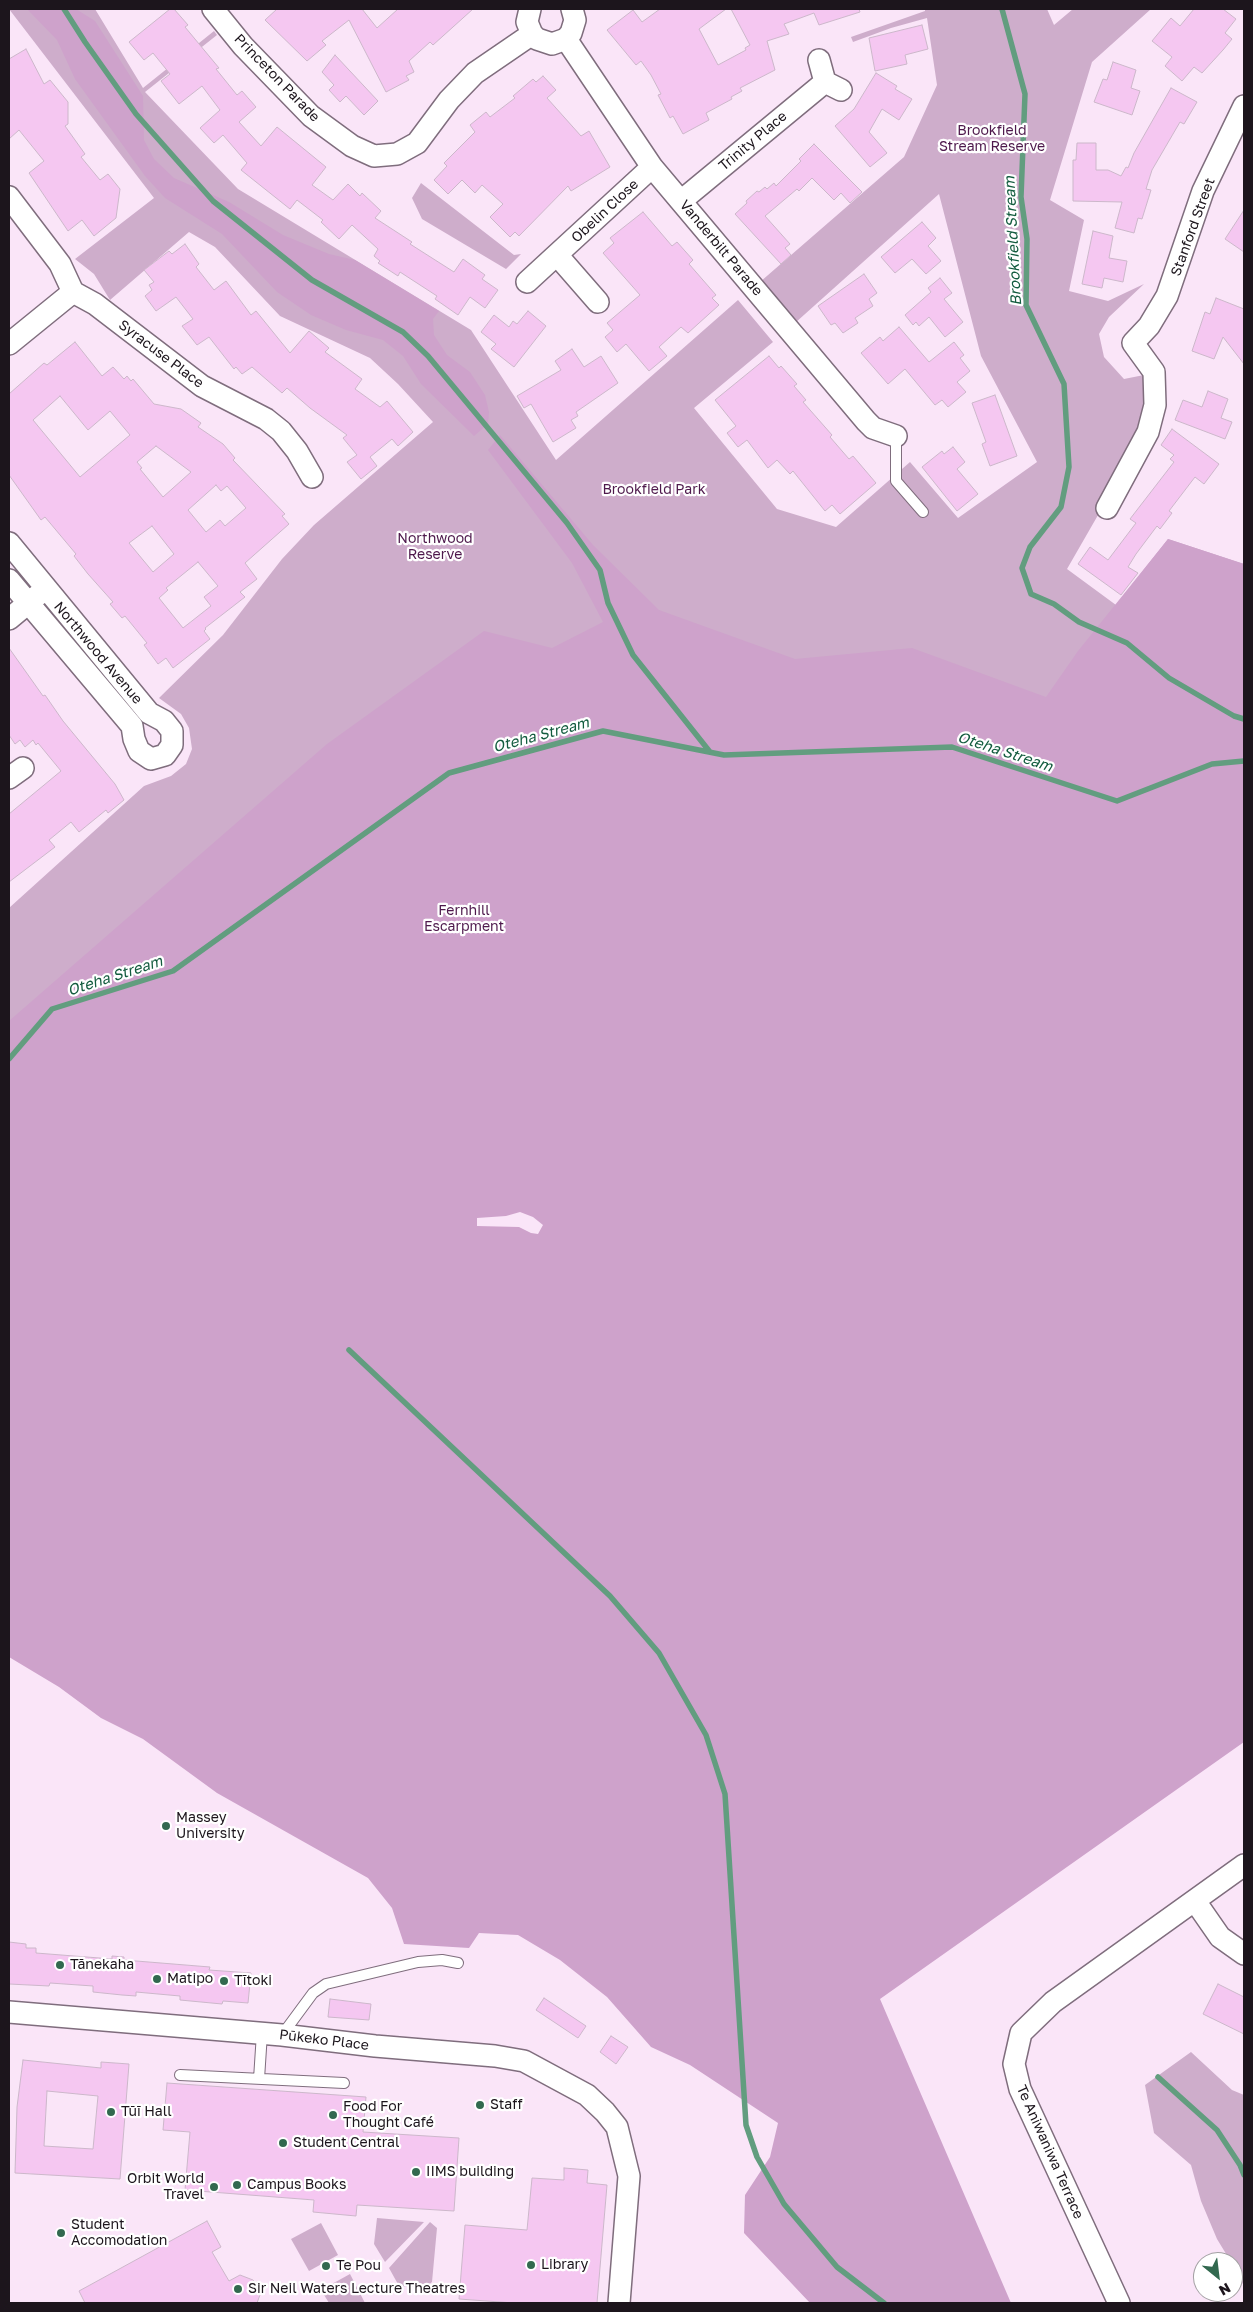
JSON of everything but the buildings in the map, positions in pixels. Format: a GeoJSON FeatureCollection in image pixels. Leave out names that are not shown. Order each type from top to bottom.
{"type":"FeatureCollection","features":[{"type":"Feature","properties":{"kind":"street","name":"Princeton Parade"},"geometry":{"type":"LineString","coordinates":[[214,9],[243,46],[311,116],[352,146],[374,156],[397,154],[417,143],[449,100],[475,73],[532,34]]}},
{"type":"Feature","properties":{"kind":"street"},"geometry":{"type":"LineString","coordinates":[[530,9],[527,22],[532,34],[537,39],[552,44],[566,39],[574,27],[575,20],[572,9]]}},
{"type":"Feature","properties":{"kind":"street","name":"Vanderbilt Parade"},"geometry":{"type":"LineString","coordinates":[[566,39],[652,167],[866,421],[873,428],[896,436]]}},
{"type":"Feature","properties":{"kind":"street","name":"Trinity Place"},"geometry":{"type":"LineString","coordinates":[[681,201],[833,86],[819,60]]}},
{"type":"Feature","properties":{"kind":"street","name":"Stanford Street"},"geometry":{"type":"LineString","coordinates":[[1107,508],[1148,432],[1154,405],[1154,372],[1132,343],[1149,326],[1167,296],[1203,191],[1242,115]]}},
{"type":"Feature","properties":{"kind":"street","name":"Obelin Close"},"geometry":{"type":"LineString","coordinates":[[527,282],[652,167]]}},
{"type":"Feature","properties":{"kind":"street"},"geometry":{"type":"LineString","coordinates":[[9,197],[60,264],[73,292],[9,344]]}},
{"type":"Feature","properties":{"kind":"street"},"geometry":{"type":"LineString","coordinates":[[557,255],[598,302]]}},
{"type":"Feature","properties":{"kind":"street","name":"Syracuse Place"},"geometry":{"type":"LineString","coordinates":[[73,292],[95,304],[202,386],[266,419],[281,432],[297,451],[312,477]]}},
{"type":"Feature","properties":{"kind":"street","name":"Northwood Avenue"},"geometry":{"type":"LineString","coordinates":[[9,543],[149,713],[164,721],[172,731],[172,745],[165,755],[151,759],[139,751],[134,739],[132,726],[27,604],[9,580]]}},
{"type":"Feature","properties":{"kind":"street"},"geometry":{"type":"LineString","coordinates":[[9,619],[46,589]]}},
{"type":"Feature","properties":{"kind":"street","name":"Te Aniwaniwa Terrace"},"geometry":{"type":"LineString","coordinates":[[1118,2303],[1020,2089],[1014,2064],[1021,2033],[1053,2002],[1244,1865]]}},
{"type":"Feature","properties":{"kind":"street"},"geometry":{"type":"LineString","coordinates":[[1195,1901],[1220,1937],[1244,1954]]}},
{"type":"Feature","properties":{"kind":"street","name":"Pūkeko Place"},"geometry":{"type":"LineString","coordinates":[[9,2012],[272,2034],[375,2046],[495,2056],[524,2061],[587,2095],[605,2112],[617,2127],[629,2176],[619,2303]]}},
{"type":"Feature","properties":{"kind":"lane"},"geometry":{"type":"LineString","coordinates":[[896,436],[896,481],[923,512]]}},
{"type":"Feature","properties":{"kind":"lane"},"geometry":{"type":"LineString","coordinates":[[259,2079],[272,2034],[313,1993],[326,1984],[418,1962],[442,1960],[458,1964]]}},
{"type":"Feature","properties":{"kind":"lane"},"geometry":{"type":"LineString","coordinates":[[180,2075],[344,2083]]}},
{"type":"Feature","properties":{"kind":"green space"},"geometry":{"type":"Polygon","coordinates":[[[9,9],[95,9],[143,88],[214,31],[217,35],[145,92],[238,189],[471,330],[556,460],[738,300],[773,342],[694,408],[777,509],[836,527],[910,462],[958,518],[1037,462],[981,356],[939,194],[795,323],[760,282],[904,157],[937,85],[927,18],[891,28],[853,42],[851,37],[925,11],[925,9],[1047,9],[1054,25],[1073,9],[1151,9],[1092,62],[1050,200],[1084,220],[1069,291],[1108,301],[1144,284],[1109,317],[1099,334],[1104,357],[1124,379],[1149,374],[1152,386],[1132,456],[1067,569],[1116,605],[1168,539],[1244,564],[671,1019],[9,1574],[9,908],[144,786],[171,776],[186,764],[192,749],[189,728],[181,714],[159,698],[223,635],[282,559],[314,525],[433,422],[398,384],[370,358],[280,316],[215,247],[189,232],[110,300],[94,274],[75,259],[154,198],[9,9]]]}},
{"type":"Feature","properties":{"kind":"green space"},"geometry":{"type":"Polygon","coordinates":[[[27,9],[76,9],[95,21],[143,96],[144,140],[154,159],[174,178],[229,202],[283,235],[329,254],[355,260],[439,311],[433,319],[434,335],[447,355],[470,372],[485,395],[489,412],[488,424],[474,436],[421,384],[403,356],[383,340],[346,330],[311,315],[277,292],[222,234],[165,198],[145,176],[75,79],[57,40],[27,9]]]}},
{"type":"Feature","properties":{"kind":"green space"},"geometry":{"type":"Polygon","coordinates":[[[421,183],[514,255],[521,254],[506,269],[422,219],[412,198],[421,183]]]}},
{"type":"Feature","properties":{"kind":"green space","name":"Fernhill Escarpment"},"geometry":{"type":"Polygon","coordinates":[[[500,435],[593,545],[659,610],[795,659],[912,648],[1046,697],[1078,651],[1168,539],[1244,564],[1244,1742],[880,1999],[1011,2303],[810,2303],[744,2233],[745,2195],[770,2157],[778,2123],[690,2065],[651,2047],[607,1997],[560,1960],[518,1935],[479,1933],[469,1948],[404,1944],[392,1908],[368,1878],[217,1793],[143,1739],[101,1718],[59,1687],[9,1657],[9,1021],[327,744],[484,631],[552,648],[603,622],[572,563],[488,450],[500,435]],[[520,1212],[506,1216],[477,1218],[477,1226],[519,1227],[538,1234],[543,1225],[533,1217],[520,1212]]]}},
{"type":"Feature","properties":{"kind":"green space"},"geometry":{"type":"Polygon","coordinates":[[[1191,2052],[1232,2090],[1244,2095],[1244,2286],[1243,2252],[1225,2252],[1217,2239],[1201,2201],[1191,2165],[1154,2133],[1145,2085],[1191,2052]]]}},
{"type":"Feature","properties":{"kind":"green space"},"geometry":{"type":"Polygon","coordinates":[[[377,2218],[424,2222],[385,2262],[374,2244],[377,2218]]]}},
{"type":"Feature","properties":{"kind":"green space"},"geometry":{"type":"Polygon","coordinates":[[[430,2222],[437,2228],[432,2282],[425,2288],[399,2286],[389,2268],[430,2222]]]}},
{"type":"Feature","properties":{"kind":"green space"},"geometry":{"type":"Polygon","coordinates":[[[321,2223],[338,2255],[309,2271],[291,2239],[321,2223]]]}},
{"type":"Feature","properties":{"kind":"green space"},"geometry":{"type":"Polygon","coordinates":[[[350,2274],[365,2303],[329,2303],[321,2290],[350,2274]]]}},
{"type":"Feature","properties":{"kind":"waterway"},"geometry":{"type":"LineString","coordinates":[[64,9],[136,114],[213,201],[312,280],[403,332],[428,356],[567,523],[600,570],[608,603],[633,655],[710,752]]}},
{"type":"Feature","properties":{"kind":"waterway","name":"Brookfield Stream"},"geometry":{"type":"LineString","coordinates":[[1002,9],[1025,94],[1021,197],[1027,239],[1026,305],[1064,384],[1069,467],[1061,507],[1030,547],[1022,568],[1031,594],[1054,604],[1079,622],[1127,643],[1169,678],[1234,716],[1244,719]]}},
{"type":"Feature","properties":{"kind":"waterway","name":"Oteha Stream"},"geometry":{"type":"LineString","coordinates":[[9,1059],[52,1009],[173,971],[449,773],[603,731],[724,755],[952,747],[1117,801],[1212,764],[1244,761]]}},
{"type":"Feature","properties":{"kind":"waterway"},"geometry":{"type":"LineString","coordinates":[[349,1350],[610,1596],[659,1653],[706,1735],[725,1794],[746,2125],[757,2157],[784,2204],[837,2267],[884,2303]]}},
{"type":"Feature","properties":{"kind":"waterway"},"geometry":{"type":"LineString","coordinates":[[1158,2077],[1217,2130],[1240,2165],[1244,2175]]}},
{"type":"Feature","properties":{"kind":"place","name":"Massey University"},"geometry":{"type":"Point","coordinates":[166,1826]}},
{"type":"Feature","properties":{"kind":"place","name":"Tānekaha"},"geometry":{"type":"Point","coordinates":[60,1965]}},
{"type":"Feature","properties":{"kind":"place","name":"Matipo"},"geometry":{"type":"Point","coordinates":[157,1979]}},
{"type":"Feature","properties":{"kind":"place","name":"Tītoki"},"geometry":{"type":"Point","coordinates":[224,1981]}},
{"type":"Feature","properties":{"kind":"place","name":"Staff"},"geometry":{"type":"Point","coordinates":[480,2105]}},
{"type":"Feature","properties":{"kind":"place","name":"Tūī Hall"},"geometry":{"type":"Point","coordinates":[111,2112]}},
{"type":"Feature","properties":{"kind":"place","name":"Food For Thought Café"},"geometry":{"type":"Point","coordinates":[333,2115]}},
{"type":"Feature","properties":{"kind":"place","name":"Student Central"},"geometry":{"type":"Point","coordinates":[283,2143]}},
{"type":"Feature","properties":{"kind":"place","name":"IIMS building"},"geometry":{"type":"Point","coordinates":[416,2172]}},
{"type":"Feature","properties":{"kind":"place","name":"Campus Books"},"geometry":{"type":"Point","coordinates":[237,2185]}},
{"type":"Feature","properties":{"kind":"place","name":"Orbit World Travel"},"geometry":{"type":"Point","coordinates":[214,2187]}},
{"type":"Feature","properties":{"kind":"place","name":"Student Accomodation"},"geometry":{"type":"Point","coordinates":[61,2233]}},
{"type":"Feature","properties":{"kind":"place","name":"Library"},"geometry":{"type":"Point","coordinates":[531,2265]}},
{"type":"Feature","properties":{"kind":"place","name":"Te Pou"},"geometry":{"type":"Point","coordinates":[326,2266]}},
{"type":"Feature","properties":{"kind":"place","name":"Sir Neil Waters Lecture Theatres"},"geometry":{"type":"Point","coordinates":[238,2289]}},
{"type":"Feature","properties":{"kind":"park label","name":"Brookfield Stream Reserve"},"geometry":{"type":"Point","coordinates":[992,140]}},
{"type":"Feature","properties":{"kind":"park label","name":"Brookfield Park"},"geometry":{"type":"Point","coordinates":[654,490]}},
{"type":"Feature","properties":{"kind":"park label","name":"Northwood Reserve"},"geometry":{"type":"Point","coordinates":[435,548]}}]}
